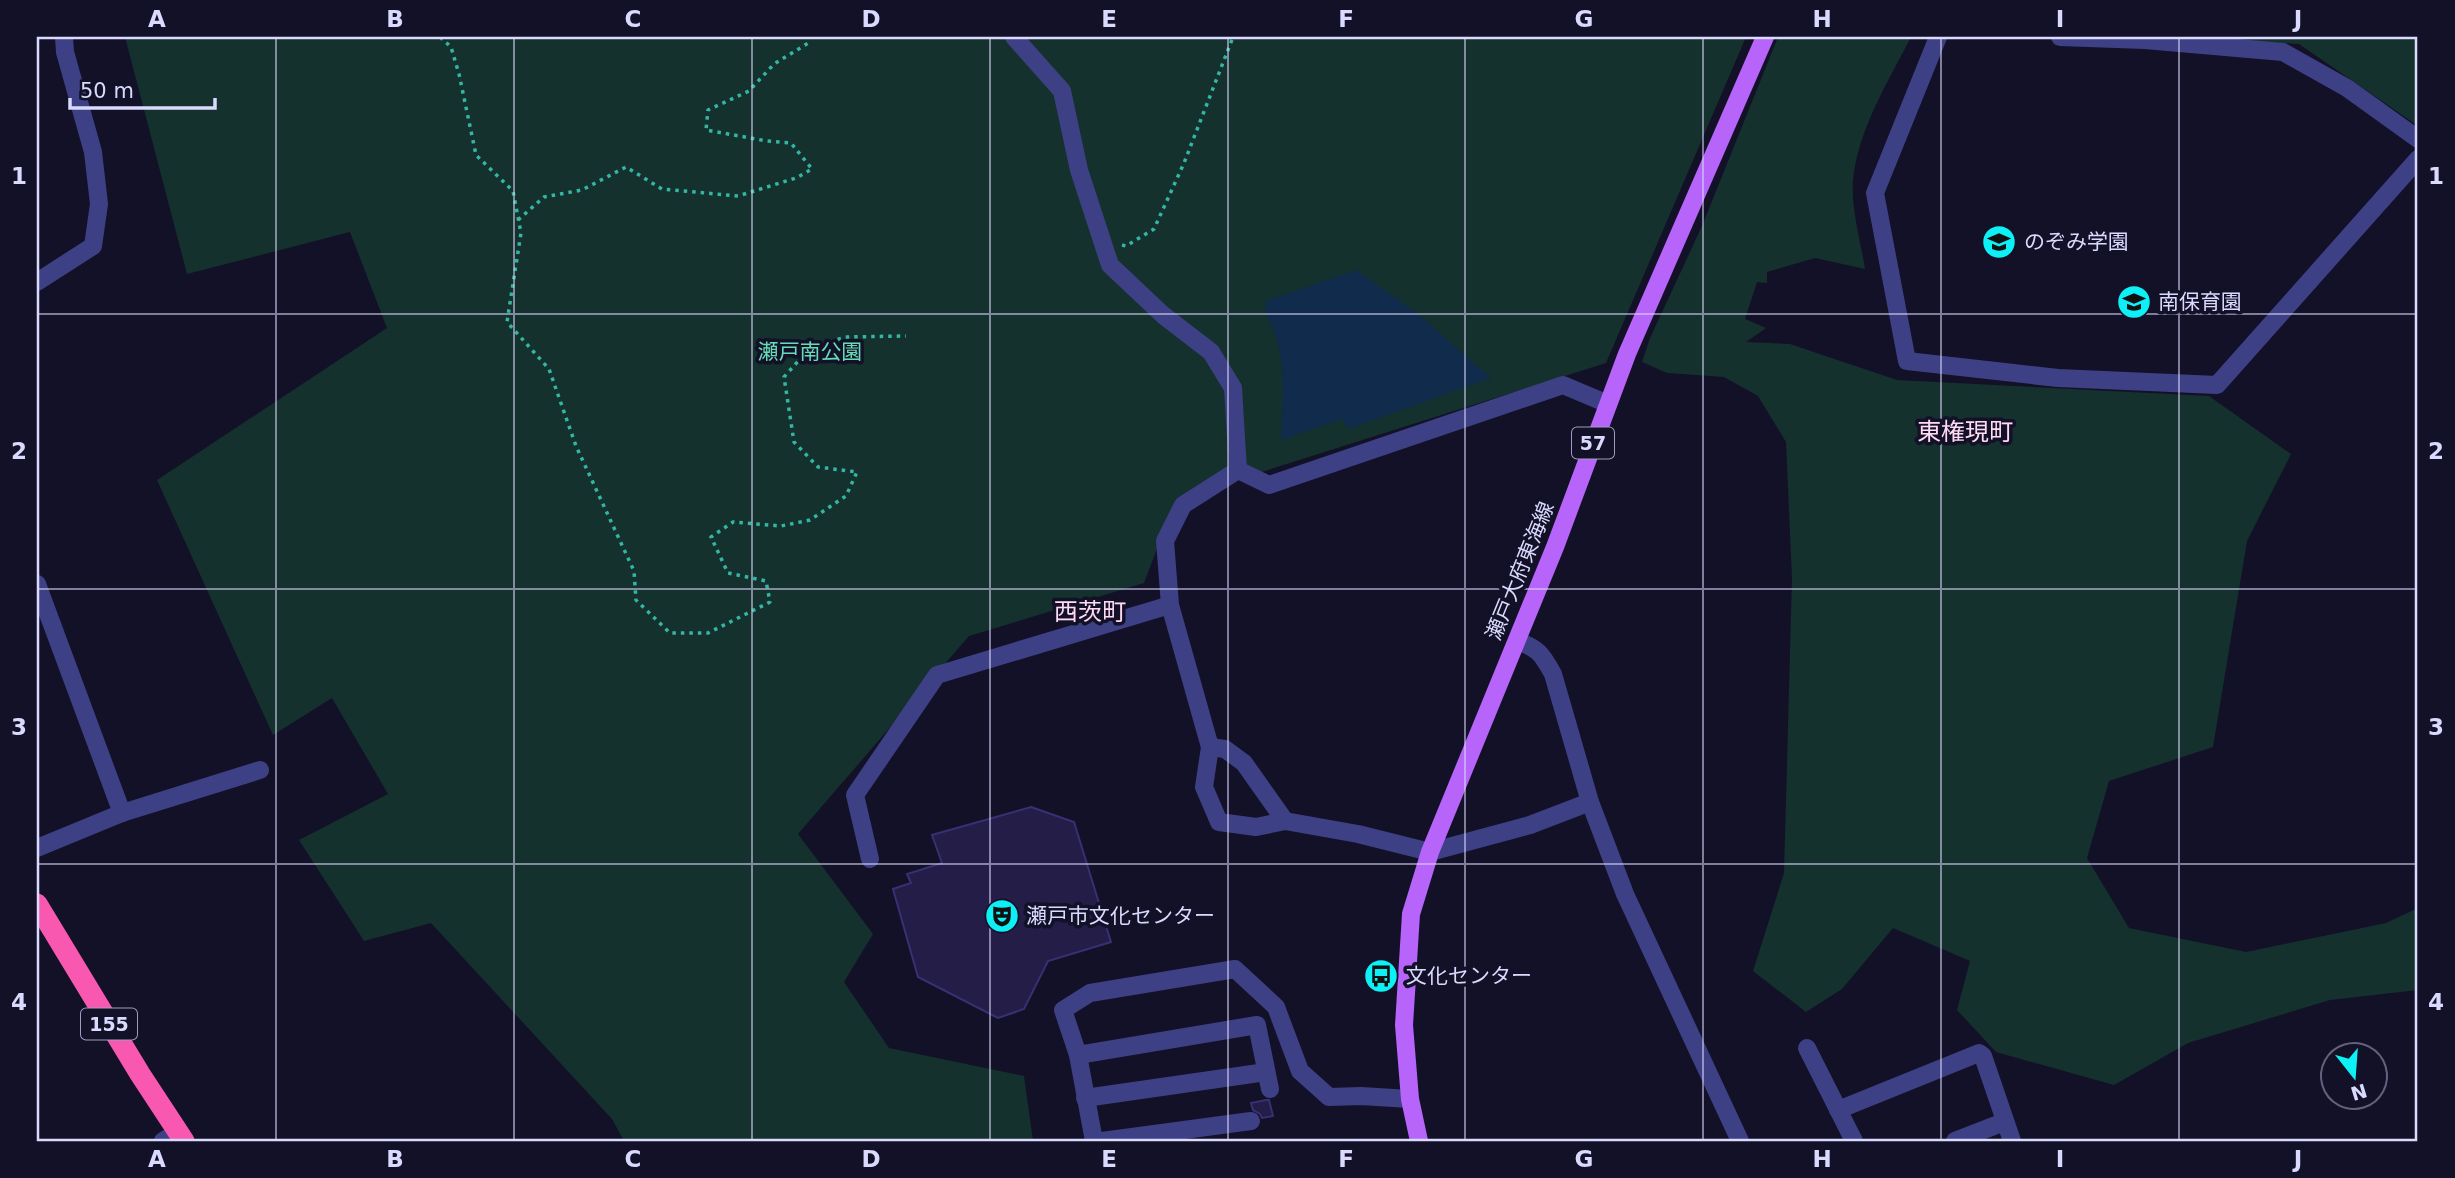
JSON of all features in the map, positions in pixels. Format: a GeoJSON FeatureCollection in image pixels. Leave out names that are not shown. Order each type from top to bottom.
{"type":"FeatureCollection","features":[{"type":"Feature","properties":{"kind":"highway","name":"155"},"geometry":{"type":"LineString","coordinates":[[37,904],[140,1074],[175,1138]]}},
{"type":"Feature","properties":{"kind":"main road","name":"瀬戸大府東海線"},"geometry":{"type":"LineString","coordinates":[[1419,1141],[1410,1099],[1404,1025],[1411,914],[1430,852],[1555,547],[1654,290],[1765,37]]}},
{"type":"Feature","properties":{"kind":"street"},"geometry":{"type":"LineString","coordinates":[[37,282],[93,246],[99,204],[93,152],[65,52],[64,37]]}},
{"type":"Feature","properties":{"kind":"street"},"geometry":{"type":"LineString","coordinates":[[1014,37],[1062,91],[1079,170],[1110,265],[1163,315],[1211,352],[1233,388],[1238,470]]}},
{"type":"Feature","properties":{"kind":"street"},"geometry":{"type":"LineString","coordinates":[[1938,37],[1875,193],[1907,361],[2058,378],[2217,384],[2418,159]]}},
{"type":"Feature","properties":{"kind":"street"},"geometry":{"type":"LineString","coordinates":[[2060,37],[2144,40],[2283,52],[2347,88],[2418,139]]}},
{"type":"Feature","properties":{"kind":"street"},"geometry":{"type":"LineString","coordinates":[[1238,470],[1269,485],[1563,385],[1608,404]]}},
{"type":"Feature","properties":{"kind":"street"},"geometry":{"type":"LineString","coordinates":[[1238,470],[1183,505],[1164,541],[1170,605],[1210,747],[1204,787],[1219,822],[1256,827],[1285,821],[1358,834],[1430,852],[1530,825],[1590,802]]}},
{"type":"Feature","properties":{"kind":"street"},"geometry":{"type":"LineString","coordinates":[[37,584],[121,813]]}},
{"type":"Feature","properties":{"kind":"street"},"geometry":{"type":"LineString","coordinates":[[870,859],[855,795],[937,675],[1170,605]]}},
{"type":"Feature","properties":{"kind":"street"},"geometry":{"type":"LineString","coordinates":[[1517,641],[1533,646],[1543,656],[1553,674],[1590,802],[1626,894],[1740,1141]]}},
{"type":"Feature","properties":{"kind":"street"},"geometry":{"type":"LineString","coordinates":[[1210,747],[1225,750],[1244,763],[1285,821]]}},
{"type":"Feature","properties":{"kind":"street"},"geometry":{"type":"LineString","coordinates":[[37,848],[121,813],[260,770]]}},
{"type":"Feature","properties":{"kind":"street"},"geometry":{"type":"LineString","coordinates":[[1094,1141],[1079,1055],[1063,1010],[1090,993],[1235,969],[1276,1007],[1300,1071],[1329,1097],[1410,1099]]}},
{"type":"Feature","properties":{"kind":"street"},"geometry":{"type":"LineString","coordinates":[[1079,1055],[1257,1025],[1268,1081],[1085,1098]]}},
{"type":"Feature","properties":{"kind":"street"},"geometry":{"type":"LineString","coordinates":[[1807,1048],[1854,1141]]}},
{"type":"Feature","properties":{"kind":"street"},"geometry":{"type":"LineString","coordinates":[[1838,1110],[1979,1054],[1983,1056],[2012,1141]]}},
{"type":"Feature","properties":{"kind":"street"},"geometry":{"type":"LineString","coordinates":[[1102,1141],[1202,1135],[1251,1121]]}},
{"type":"Feature","properties":{"kind":"street"},"geometry":{"type":"LineString","coordinates":[[1955,1141],[2004,1122]]}},
{"type":"Feature","properties":{"kind":"path"},"geometry":{"type":"LineString","coordinates":[[440,37],[451,47],[475,155],[513,191],[521,233],[507,322],[549,369],[576,446],[634,571],[635,600],[670,633],[708,634],[769,601],[766,581],[728,573],[711,537],[733,522],[781,526],[810,520],[846,496],[857,472],[818,467],[794,442],[784,377],[809,349],[845,337],[906,336]]}},
{"type":"Feature","properties":{"kind":"path"},"geometry":{"type":"LineString","coordinates":[[1103,243],[1126,246],[1154,229],[1184,163],[1233,37]]}},
{"type":"Feature","properties":{"kind":"path"},"geometry":{"type":"LineString","coordinates":[[518,220],[544,197],[582,190],[626,167],[662,189],[738,196],[796,178],[812,169],[791,143],[706,130],[708,110],[749,91],[774,64],[810,42]]}},
{"type":"Feature","properties":{"kind":"green space","name":"瀬戸南公園"},"geometry":{"type":"Polygon","coordinates":[[[125,37],[1746,37],[1606,363],[1176,499],[1144,583],[969,636],[798,834],[873,934],[844,982],[889,1048],[1024,1076],[1033,1141],[624,1141],[612,1119],[431,923],[364,941],[299,840],[388,794],[332,698],[273,735],[157,480],[387,328],[350,232],[187,274],[125,37]]]}},
{"type":"Feature","properties":{"kind":"green space"},"geometry":{"type":"Polygon","coordinates":[[[1778,37],[1911,37],[1870,119],[1854,172],[1854,208],[1865,269],[1815,258],[1767,272],[1767,283],[1757,282],[1745,319],[1766,328],[1746,342],[1790,344],[1897,380],[2209,396],[2291,454],[2247,541],[2213,747],[2109,781],[2087,858],[2129,928],[2246,952],[2386,923],[2418,908],[2418,990],[2330,1000],[2188,1043],[2114,1085],[1996,1052],[1957,1010],[1970,961],[1893,928],[1842,989],[1806,1012],[1753,971],[1784,873],[1792,578],[1786,442],[1758,396],[1724,377],[1667,373],[1642,362],[1650,338],[1702,226],[1778,37]]]}},
{"type":"Feature","properties":{"kind":"green space"},"geometry":{"type":"Polygon","coordinates":[[[2175,37],[2418,37],[2418,126],[2299,44],[2175,37]]]}},
{"type":"Feature","properties":{"kind":"water"},"geometry":{"type":"Polygon","coordinates":[[[1356,270],[1418,314],[1491,378],[1348,429],[1342,419],[1281,440],[1281,358],[1266,313],[1266,301],[1356,270]]]}},
{"type":"Feature","properties":{"kind":"building","name":"瀬戸市文化センター"},"geometry":{"type":"Polygon","coordinates":[[[1031,807],[1074,822],[1111,942],[1048,961],[1024,1009],[998,1018],[918,977],[893,889],[911,883],[907,874],[942,863],[932,835],[1031,807]]]}},
{"type":"Feature","properties":{"kind":"building"},"geometry":{"type":"Polygon","coordinates":[[[1269,1100],[1273,1116],[1262,1118],[1253,1110],[1251,1103],[1269,1100]]]}},
{"type":"Feature","properties":{"kind":"place","name":"のぞみ学園"},"geometry":{"type":"Point","coordinates":[1999,242]}},
{"type":"Feature","properties":{"kind":"place","name":"南保育園"},"geometry":{"type":"Point","coordinates":[2134,302]}},
{"type":"Feature","properties":{"kind":"place","name":"瀬戸市文化センター"},"geometry":{"type":"Point","coordinates":[1002,916]}},
{"type":"Feature","properties":{"kind":"place","name":"文化センター"},"geometry":{"type":"Point","coordinates":[1381,976]}},
{"type":"Feature","properties":{"kind":"district","name":"東権現町"},"geometry":{"type":"Point","coordinates":[1965,432]}},
{"type":"Feature","properties":{"kind":"district","name":"西茨町"},"geometry":{"type":"Point","coordinates":[1090,612]}}]}
